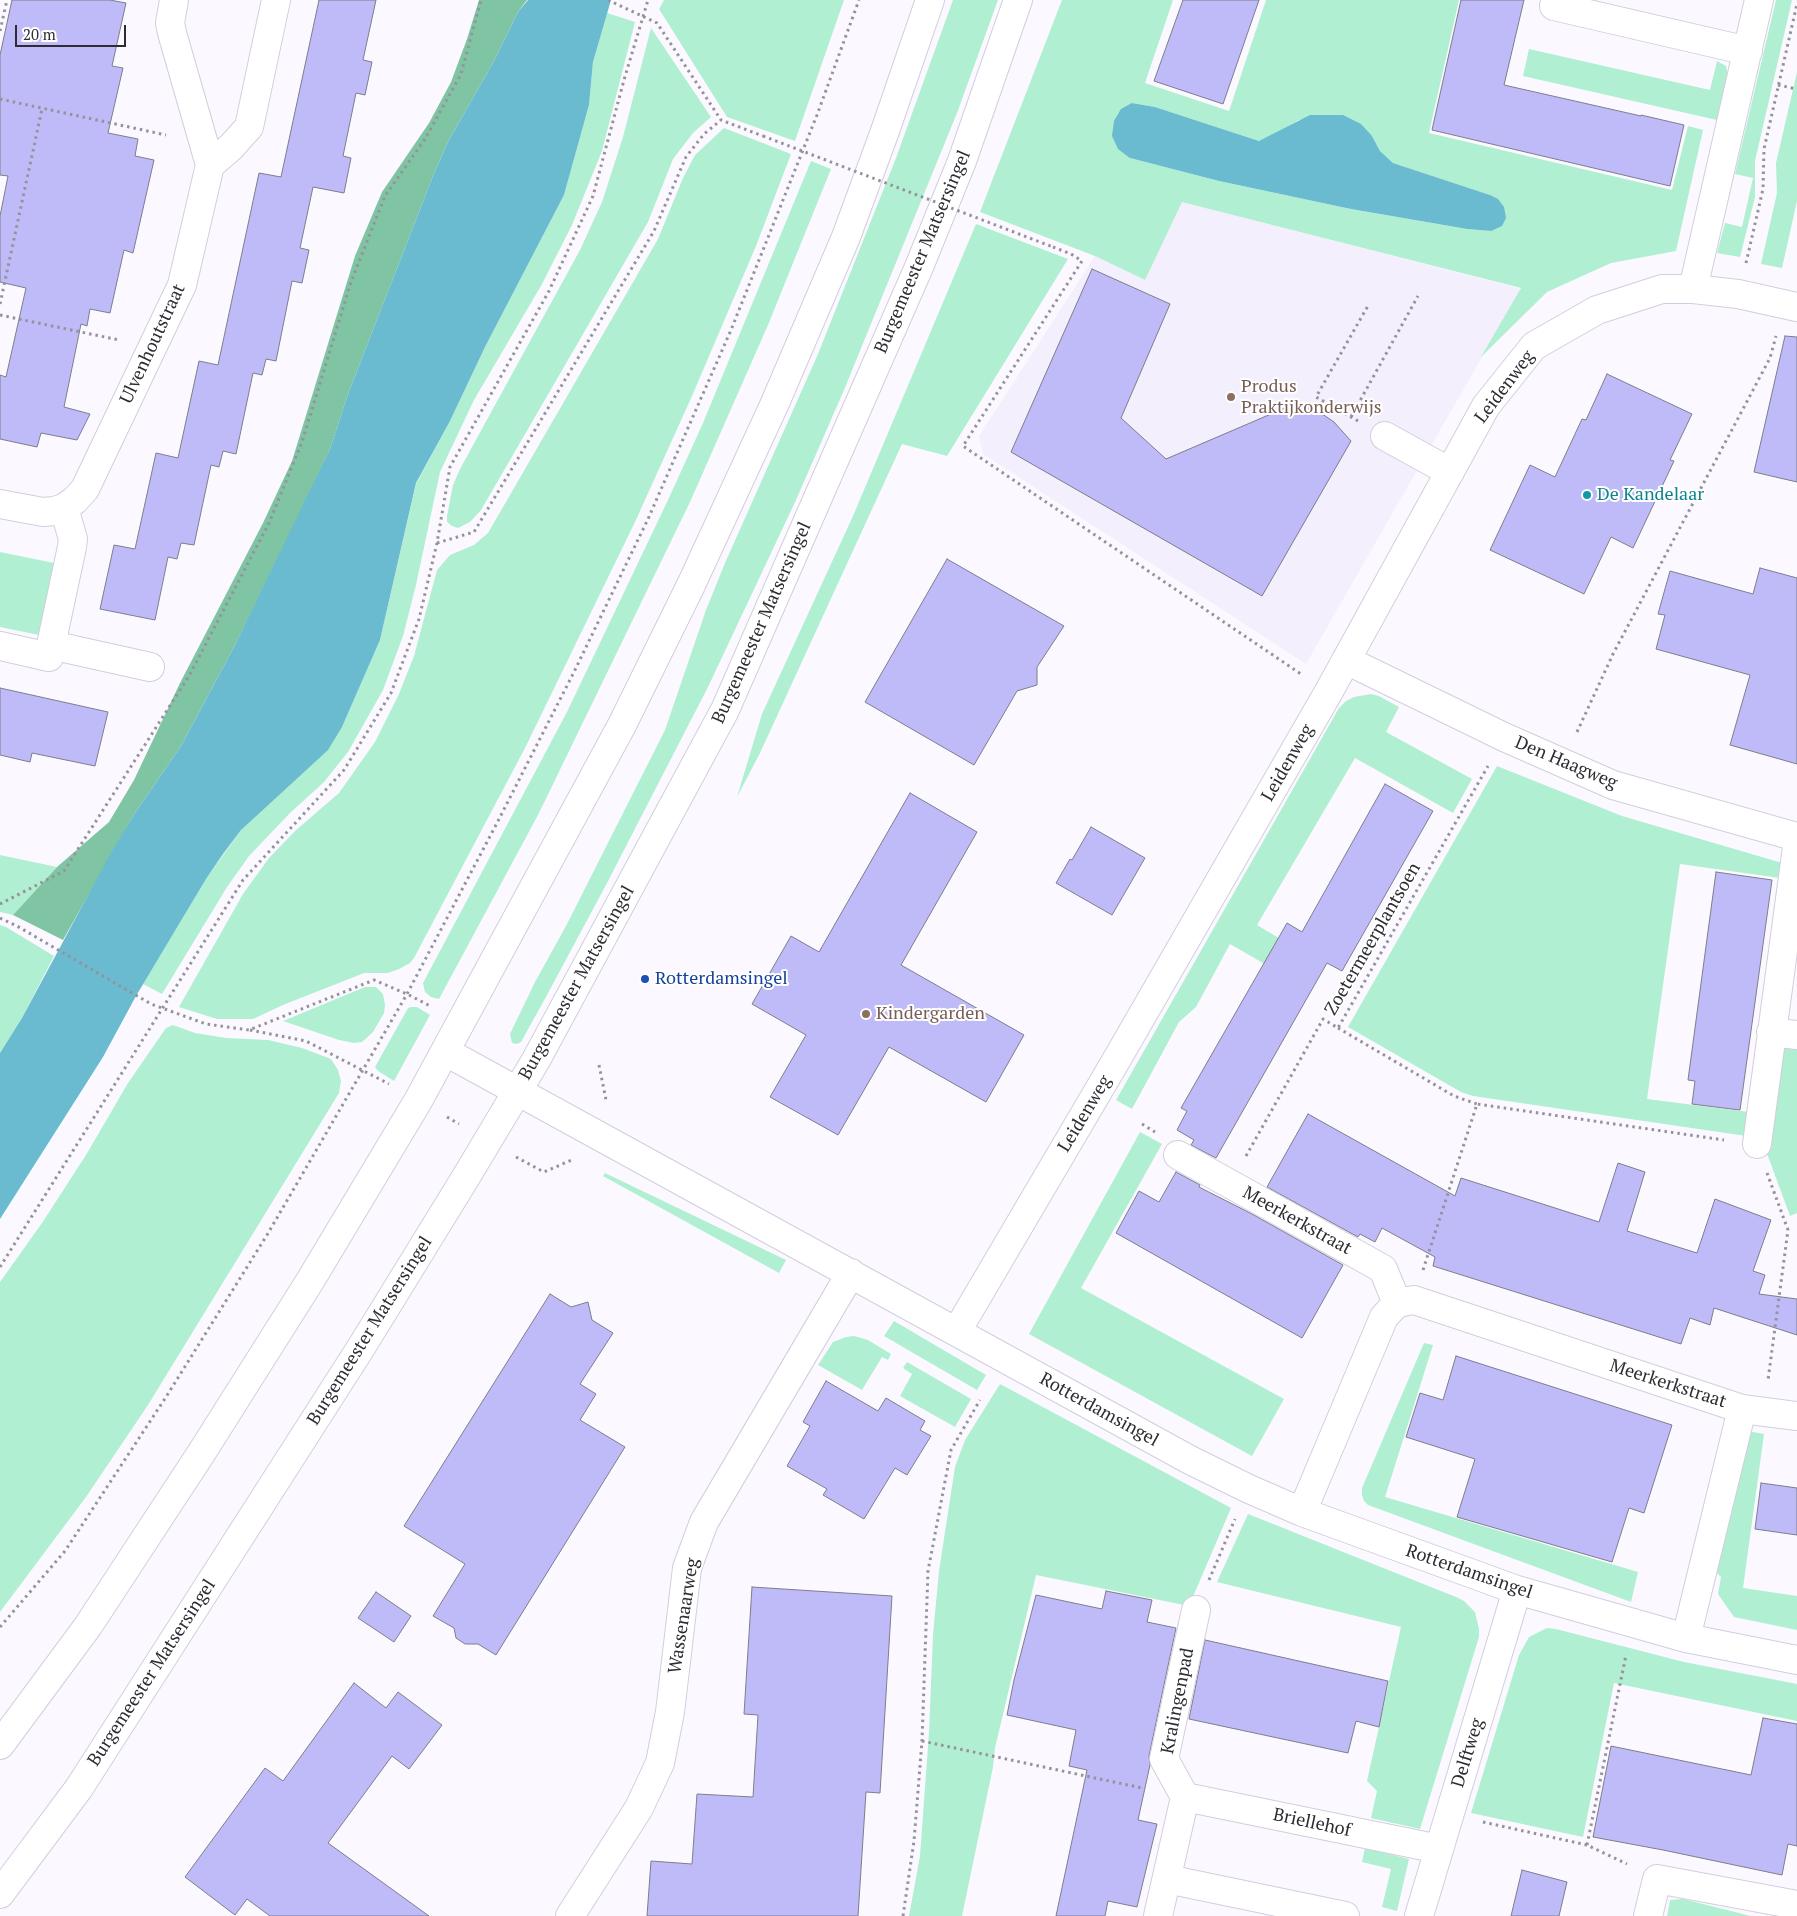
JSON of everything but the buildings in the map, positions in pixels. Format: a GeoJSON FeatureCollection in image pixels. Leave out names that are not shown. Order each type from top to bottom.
{"type":"FeatureCollection","features":[{"type":"Feature","properties":{"kind":"street","name":"Ulvenhoutstraat"},"geometry":{"type":"LineString","coordinates":[[64,508],[76,500],[85,489],[182,285],[206,154],[172,33],[170,23],[174,0]]}},
{"type":"Feature","properties":{"kind":"street"},"geometry":{"type":"LineString","coordinates":[[206,154],[231,147],[249,127],[276,0]]}},
{"type":"Feature","properties":{"kind":"street"},"geometry":{"type":"LineString","coordinates":[[0,1745],[88,1626],[202,1452],[310,1281],[446,1052],[622,725],[699,568],[775,403],[846,237],[930,0]]}},
{"type":"Feature","properties":{"kind":"street","name":"Burgemeester Matsersingel"},"geometry":{"type":"LineString","coordinates":[[0,1894],[79,1788],[362,1346],[518,1091],[725,710],[915,276],[962,162],[1018,0]]}},
{"type":"Feature","properties":{"kind":"street"},"geometry":{"type":"LineString","coordinates":[[1556,0],[1554,6],[1748,50]]}},
{"type":"Feature","properties":{"kind":"street"},"geometry":{"type":"LineString","coordinates":[[1693,289],[1759,0]]}},
{"type":"Feature","properties":{"kind":"street","name":"Leidenweg"},"geometry":{"type":"LineString","coordinates":[[957,1331],[1127,1043],[1328,692],[1486,406],[1534,346],[1597,310],[1662,289],[1693,289],[1738,294],[1791,305]]}},
{"type":"Feature","properties":{"kind":"street"},"geometry":{"type":"LineString","coordinates":[[1385,436],[1450,472]]}},
{"type":"Feature","properties":{"kind":"street"},"geometry":{"type":"LineString","coordinates":[[0,504],[42,512],[64,508],[73,539],[49,657],[0,646]]}},
{"type":"Feature","properties":{"kind":"street"},"geometry":{"type":"LineString","coordinates":[[52,645],[150,667]]}},
{"type":"Feature","properties":{"kind":"street","name":"Den Haagweg"},"geometry":{"type":"LineString","coordinates":[[1346,660],[1504,737],[1613,785],[1797,837]]}},
{"type":"Feature","properties":{"kind":"street"},"geometry":{"type":"LineString","coordinates":[[1757,1144],[1784,1033],[1797,847]]}},
{"type":"Feature","properties":{"kind":"street","name":"Rotterdamsingel"},"geometry":{"type":"LineString","coordinates":[[446,1052],[1190,1460],[1302,1512],[1517,1590],[1686,1638],[1797,1660]]}},
{"type":"Feature","properties":{"kind":"street","name":"Meerkerkstraat"},"geometry":{"type":"LineString","coordinates":[[1178,1155],[1383,1269],[1406,1301],[1742,1409],[1686,1638]]}},
{"type":"Feature","properties":{"kind":"street","name":"Wassenaarweg"},"geometry":{"type":"LineString","coordinates":[[570,1916],[639,1808],[660,1763],[670,1712],[687,1568],[704,1522],[851,1273]]}},
{"type":"Feature","properties":{"kind":"street"},"geometry":{"type":"LineString","coordinates":[[1302,1512],[1384,1317],[1406,1301]]}},
{"type":"Feature","properties":{"kind":"street"},"geometry":{"type":"LineString","coordinates":[[1742,1409],[1797,1416]]}},
{"type":"Feature","properties":{"kind":"street","name":"Delftweg"},"geometry":{"type":"LineString","coordinates":[[1419,1916],[1517,1590]]}},
{"type":"Feature","properties":{"kind":"street","name":"Kralingenpad"},"geometry":{"type":"LineString","coordinates":[[1185,1797],[1164,1759],[1196,1610]]}},
{"type":"Feature","properties":{"kind":"street"},"geometry":{"type":"LineString","coordinates":[[1158,1916],[1185,1797]]}},
{"type":"Feature","properties":{"kind":"street","name":"Briellehof"},"geometry":{"type":"LineString","coordinates":[[1185,1797],[1439,1849]]}},
{"type":"Feature","properties":{"kind":"street"},"geometry":{"type":"LineString","coordinates":[[1167,1879],[1345,1916]]}},
{"type":"Feature","properties":{"kind":"street"},"geometry":{"type":"LineString","coordinates":[[1648,1916],[1657,1879],[1797,1905]]}},
{"type":"Feature","properties":{"kind":"path"},"geometry":{"type":"LineString","coordinates":[[0,31],[7,0]]}},
{"type":"Feature","properties":{"kind":"path"},"geometry":{"type":"LineString","coordinates":[[0,904],[64,871],[189,676],[270,523],[302,442],[351,282],[385,196],[424,139],[461,74],[481,0]]}},
{"type":"Feature","properties":{"kind":"path"},"geometry":{"type":"LineString","coordinates":[[608,0],[656,23],[720,120],[1071,254],[1082,261],[963,446],[1328,692]]}},
{"type":"Feature","properties":{"kind":"path"},"geometry":{"type":"LineString","coordinates":[[0,1268],[244,880],[344,770],[391,692],[419,619],[437,543],[450,467],[549,291],[593,196],[648,0]]}},
{"type":"Feature","properties":{"kind":"path"},"geometry":{"type":"LineString","coordinates":[[0,1628],[65,1551],[166,1397],[267,1235],[406,994],[574,672],[648,519],[735,321],[817,115],[859,0]]}},
{"type":"Feature","properties":{"kind":"path"},"geometry":{"type":"LineString","coordinates":[[1738,294],[1764,189],[1764,149],[1797,4]]}},
{"type":"Feature","properties":{"kind":"path"},"geometry":{"type":"LineString","coordinates":[[1778,85],[1797,90]]}},
{"type":"Feature","properties":{"kind":"path"},"geometry":{"type":"LineString","coordinates":[[0,99],[42,108],[206,154]]}},
{"type":"Feature","properties":{"kind":"path"},"geometry":{"type":"LineString","coordinates":[[0,304],[42,108]]}},
{"type":"Feature","properties":{"kind":"path"},"geometry":{"type":"LineString","coordinates":[[437,543],[474,532],[654,231],[686,157],[704,134],[720,120]]}},
{"type":"Feature","properties":{"kind":"path"},"geometry":{"type":"LineString","coordinates":[[1351,417],[1418,296]]}},
{"type":"Feature","properties":{"kind":"path"},"geometry":{"type":"LineString","coordinates":[[1369,304],[1316,398],[1385,436]]}},
{"type":"Feature","properties":{"kind":"path"},"geometry":{"type":"LineString","coordinates":[[1563,763],[1613,654],[1770,358],[1791,305]]}},
{"type":"Feature","properties":{"kind":"path"},"geometry":{"type":"LineString","coordinates":[[0,315],[152,347]]}},
{"type":"Feature","properties":{"kind":"path","name":"Zoetermeerplantsoen"},"geometry":{"type":"LineString","coordinates":[[1230,1184],[1324,1019],[1338,1028],[1504,737]]}},
{"type":"Feature","properties":{"kind":"path"},"geometry":{"type":"LineString","coordinates":[[0,918],[47,943],[151,1004],[206,1024],[306,1041],[364,1069]]}},
{"type":"Feature","properties":{"kind":"path"},"geometry":{"type":"LineString","coordinates":[[249,1030],[374,980],[406,994]]}},
{"type":"Feature","properties":{"kind":"path"},"geometry":{"type":"LineString","coordinates":[[1338,1028],[1454,1096],[1477,1104],[1757,1144],[1788,1230],[1767,1387],[1742,1409]]}},
{"type":"Feature","properties":{"kind":"path"},"geometry":{"type":"LineString","coordinates":[[1406,1301],[1477,1104]]}},
{"type":"Feature","properties":{"kind":"path"},"geometry":{"type":"LineString","coordinates":[[903,1916],[914,1841],[922,1741],[928,1571],[951,1450],[980,1400]]}},
{"type":"Feature","properties":{"kind":"path"},"geometry":{"type":"LineString","coordinates":[[1196,1610],[1249,1488]]}},
{"type":"Feature","properties":{"kind":"path"},"geometry":{"type":"LineString","coordinates":[[1588,1845],[1633,1624]]}},
{"type":"Feature","properties":{"kind":"path"},"geometry":{"type":"LineString","coordinates":[[922,1741],[1185,1797]]}},
{"type":"Feature","properties":{"kind":"path"},"geometry":{"type":"LineString","coordinates":[[1449,1815],[1588,1845],[1657,1879]]}},
{"type":"Feature","properties":{"kind":"shaded area","name":"Produs Praktijkonderwijs"},"geometry":{"type":"Polygon","coordinates":[[[1181,201],[1521,289],[1306,664],[983,454],[979,436],[1095,256],[1145,280],[1181,201]]]}},
{"type":"Feature","properties":{"kind":"green space"},"geometry":{"type":"Polygon","coordinates":[[[479,0],[527,0],[518,12],[494,61],[449,140],[435,171],[348,394],[330,449],[295,524],[234,647],[181,746],[133,816],[63,940],[13,915],[57,867],[109,822],[134,780],[180,683],[263,523],[292,461],[355,256],[382,192],[429,123],[451,82],[479,0]]]}},
{"type":"Feature","properties":{"kind":"green space"},"geometry":{"type":"Polygon","coordinates":[[[664,0],[844,0],[795,141],[727,117],[659,9],[664,0]]]}},
{"type":"Feature","properties":{"kind":"green space"},"geometry":{"type":"Polygon","coordinates":[[[953,0],[998,0],[957,113],[844,390],[796,500],[708,687],[547,995],[521,1042],[517,1044],[512,1043],[510,1034],[535,982],[566,926],[665,730],[706,610],[818,354],[896,158],[953,0]]]}},
{"type":"Feature","properties":{"kind":"green space"},"geometry":{"type":"Polygon","coordinates":[[[1062,0],[1173,0],[1145,83],[1229,111],[1266,0],[1459,0],[1429,133],[1672,190],[1688,126],[1703,130],[1676,251],[1611,263],[1547,292],[1481,357],[1521,288],[1182,202],[1145,280],[1095,256],[980,212],[1062,0]],[[1132,103],[1130,158],[1219,181],[1351,209],[1467,229],[1491,231],[1490,195],[1393,163],[1380,151],[1372,136],[1299,120],[1276,134],[1259,141],[1155,107],[1132,103]]]}},
{"type":"Feature","properties":{"kind":"green space"},"geometry":{"type":"Polygon","coordinates":[[[1776,0],[1792,0],[1755,161],[1755,197],[1740,257],[1717,253],[1725,223],[1742,227],[1753,178],[1735,174],[1776,0]]]}},
{"type":"Feature","properties":{"kind":"green space"},"geometry":{"type":"Polygon","coordinates":[[[607,13],[635,22],[602,151],[572,225],[542,284],[474,400],[440,472],[403,636],[383,690],[348,752],[324,782],[290,813],[249,856],[227,887],[162,994],[143,984],[206,879],[241,830],[342,727],[380,640],[416,484],[450,421],[485,347],[564,195],[589,105],[593,62],[607,13]]]}},
{"type":"Feature","properties":{"kind":"green space"},"geometry":{"type":"Polygon","coordinates":[[[651,28],[711,117],[693,133],[673,159],[648,222],[481,510],[470,522],[458,528],[452,526],[447,522],[447,516],[453,485],[460,469],[580,250],[602,202],[623,137],[651,28]]]}},
{"type":"Feature","properties":{"kind":"green space"},"geometry":{"type":"Polygon","coordinates":[[[1529,49],[1710,90],[1717,61],[1726,66],[1728,76],[1717,120],[1523,76],[1529,49]]]}},
{"type":"Feature","properties":{"kind":"green space"},"geometry":{"type":"Polygon","coordinates":[[[1797,72],[1797,201],[1782,268],[1761,264],[1777,193],[1776,163],[1797,72]]]}},
{"type":"Feature","properties":{"kind":"green space"},"geometry":{"type":"Polygon","coordinates":[[[724,128],[791,154],[756,246],[692,396],[635,522],[525,748],[414,958],[410,963],[399,969],[388,973],[364,973],[253,1019],[217,1019],[179,1007],[243,894],[269,858],[295,831],[339,793],[375,742],[399,694],[414,656],[437,570],[450,555],[474,545],[488,533],[658,239],[683,178],[695,155],[724,128]]]}},
{"type":"Feature","properties":{"kind":"green space"},"geometry":{"type":"Polygon","coordinates":[[[811,161],[831,169],[768,325],[690,502],[538,815],[439,999],[431,997],[425,992],[423,983],[567,712],[668,500],[703,423],[811,161]]]}},
{"type":"Feature","properties":{"kind":"green space"},"geometry":{"type":"Polygon","coordinates":[[[976,224],[1068,259],[947,456],[902,444],[760,753],[737,797],[762,714],[853,516],[976,224]]]}},
{"type":"Feature","properties":{"kind":"green space"},"geometry":{"type":"Polygon","coordinates":[[[0,552],[54,563],[39,635],[0,627],[0,552]]]}},
{"type":"Feature","properties":{"kind":"green space"},"geometry":{"type":"Polygon","coordinates":[[[1371,694],[1379,696],[1399,707],[1386,732],[1472,779],[1453,813],[1355,758],[1257,925],[1304,953],[1289,978],[1230,944],[1196,1007],[1179,1022],[1132,1109],[1116,1100],[1339,708],[1346,701],[1354,697],[1371,694]]]}},
{"type":"Feature","properties":{"kind":"green space"},"geometry":{"type":"Polygon","coordinates":[[[1497,766],[1622,816],[1789,865],[1787,879],[1680,864],[1647,1099],[1757,1113],[1753,1137],[1473,1096],[1461,1092],[1348,1027],[1497,766]]]}},
{"type":"Feature","properties":{"kind":"green space"},"geometry":{"type":"Polygon","coordinates":[[[0,855],[57,867],[13,915],[0,912],[0,855]]]}},
{"type":"Feature","properties":{"kind":"green space"},"geometry":{"type":"Polygon","coordinates":[[[0,925],[54,956],[22,1018],[0,1053],[0,925]]]}},
{"type":"Feature","properties":{"kind":"green space"},"geometry":{"type":"Polygon","coordinates":[[[365,987],[376,987],[383,994],[385,1005],[384,1013],[373,1032],[362,1042],[354,1043],[339,1040],[283,1021],[365,987]]]}},
{"type":"Feature","properties":{"kind":"green space"},"geometry":{"type":"Polygon","coordinates":[[[417,1007],[430,1015],[394,1081],[375,1067],[408,1008],[417,1007]]]}},
{"type":"Feature","properties":{"kind":"green space"},"geometry":{"type":"Polygon","coordinates":[[[173,1025],[195,1033],[226,1038],[268,1040],[302,1048],[331,1059],[338,1070],[341,1081],[339,1093],[148,1405],[86,1497],[0,1612],[0,1282],[42,1223],[86,1155],[128,1083],[166,1028],[173,1025]]]}},
{"type":"Feature","properties":{"kind":"green space"},"geometry":{"type":"Polygon","coordinates":[[[1776,1037],[1797,1040],[1797,1213],[1790,1216],[1762,1140],[1776,1037]]]}},
{"type":"Feature","properties":{"kind":"green space"},"geometry":{"type":"Polygon","coordinates":[[[1140,1132],[1162,1144],[1081,1288],[1284,1399],[1252,1456],[1029,1334],[1140,1132]]]}},
{"type":"Feature","properties":{"kind":"green space"},"geometry":{"type":"Polygon","coordinates":[[[605,1173],[786,1260],[779,1273],[603,1176],[605,1173]]]}},
{"type":"Feature","properties":{"kind":"green space"},"geometry":{"type":"Polygon","coordinates":[[[894,1321],[986,1375],[977,1390],[884,1336],[894,1321]]]}},
{"type":"Feature","properties":{"kind":"green space"},"geometry":{"type":"Polygon","coordinates":[[[854,1336],[868,1340],[891,1354],[888,1360],[882,1357],[862,1390],[818,1365],[833,1342],[854,1336]]]}},
{"type":"Feature","properties":{"kind":"green space"},"geometry":{"type":"Polygon","coordinates":[[[1424,1343],[1433,1345],[1385,1497],[1638,1572],[1631,1602],[1368,1505],[1364,1501],[1362,1488],[1424,1343]]]}},
{"type":"Feature","properties":{"kind":"green space"},"geometry":{"type":"Polygon","coordinates":[[[907,1362],[971,1399],[955,1427],[900,1396],[912,1374],[903,1368],[907,1362]]]}},
{"type":"Feature","properties":{"kind":"green space"},"geometry":{"type":"Polygon","coordinates":[[[1000,1384],[1231,1508],[1189,1606],[1036,1575],[995,1748],[993,1767],[962,1916],[909,1916],[920,1856],[929,1733],[933,1635],[939,1571],[955,1467],[965,1440],[1000,1384]]]}},
{"type":"Feature","properties":{"kind":"green space"},"geometry":{"type":"Polygon","coordinates":[[[1747,1431],[1764,1434],[1743,1588],[1797,1596],[1797,1630],[1734,1617],[1718,1594],[1721,1577],[1714,1570],[1747,1431]]]}},
{"type":"Feature","properties":{"kind":"green space"},"geometry":{"type":"Polygon","coordinates":[[[1248,1514],[1456,1597],[1464,1601],[1475,1612],[1479,1637],[1420,1829],[1371,1818],[1377,1791],[1367,1781],[1401,1627],[1217,1582],[1248,1514]]]}},
{"type":"Feature","properties":{"kind":"green space"},"geometry":{"type":"Polygon","coordinates":[[[1547,1628],[1684,1662],[1797,1684],[1797,1721],[1614,1683],[1583,1837],[1471,1813],[1519,1655],[1529,1637],[1547,1628]]]}},
{"type":"Feature","properties":{"kind":"green space"},"geometry":{"type":"Polygon","coordinates":[[[1365,1848],[1409,1859],[1397,1911],[1382,1907],[1391,1869],[1362,1862],[1365,1848]]]}},
{"type":"Feature","properties":{"kind":"green space"},"geometry":{"type":"Polygon","coordinates":[[[1682,1899],[1751,1916],[1667,1916],[1670,1900],[1682,1899]]]}},
{"type":"Feature","properties":{"kind":"water"},"geometry":{"type":"Polygon","coordinates":[[[528,0],[611,0],[593,62],[589,105],[564,195],[485,347],[450,421],[416,483],[380,640],[342,727],[328,750],[241,830],[223,854],[136,996],[103,1057],[0,1219],[0,1053],[22,1018],[108,858],[133,816],[181,746],[234,647],[330,449],[348,394],[435,171],[449,140],[494,61],[518,12],[528,0]]]}},
{"type":"Feature","properties":{"kind":"water"},"geometry":{"type":"Polygon","coordinates":[[[1132,103],[1155,107],[1259,141],[1310,115],[1343,115],[1361,124],[1372,136],[1380,151],[1393,163],[1490,195],[1498,199],[1504,207],[1506,218],[1502,226],[1491,231],[1467,229],[1351,209],[1219,181],[1130,158],[1118,149],[1112,136],[1114,121],[1121,109],[1132,103]]]}},
{"type":"Feature","properties":{"kind":"place","name":"Produs Praktijkonderwijs"},"geometry":{"type":"Point","coordinates":[1231,397]}},
{"type":"Feature","properties":{"kind":"place","name":"De Kandelaar"},"geometry":{"type":"Point","coordinates":[1587,495]}},
{"type":"Feature","properties":{"kind":"place","name":"Rotterdamsingel"},"geometry":{"type":"Point","coordinates":[645,979]}},
{"type":"Feature","properties":{"kind":"place","name":"Kindergarden"},"geometry":{"type":"Point","coordinates":[866,1014]}}]}
